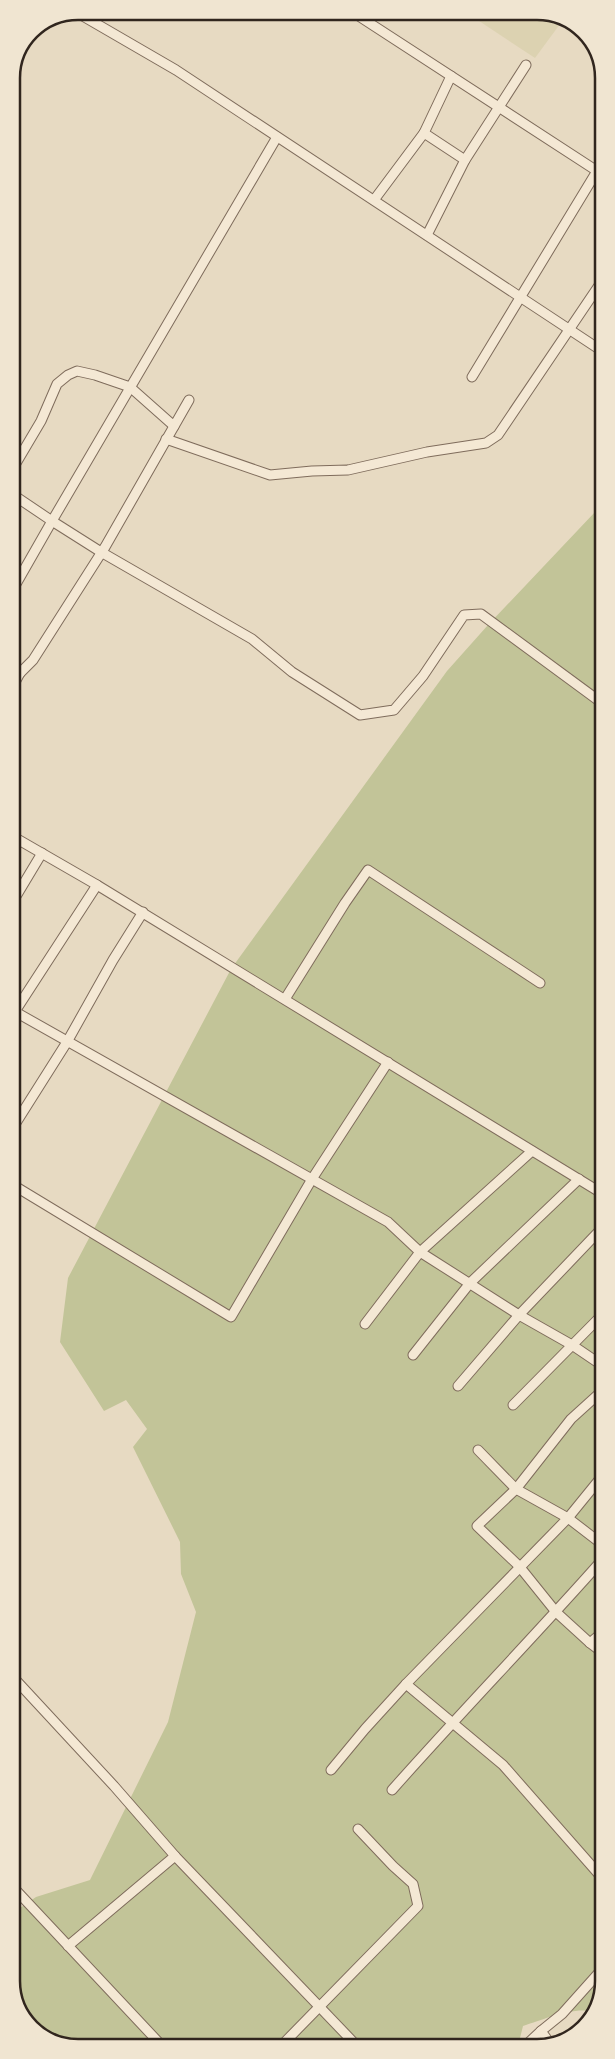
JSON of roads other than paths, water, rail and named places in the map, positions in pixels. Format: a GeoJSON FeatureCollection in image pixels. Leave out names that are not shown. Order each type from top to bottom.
{"type":"FeatureCollection","features":[{"type":"Feature","properties":{"kind":"street"},"geometry":{"type":"LineString","coordinates":[[90,20],[176,70],[595,346]]}},
{"type":"Feature","properties":{"kind":"street"},"geometry":{"type":"LineString","coordinates":[[371,20],[451,76],[595,166]]}},
{"type":"Feature","properties":{"kind":"street"},"geometry":{"type":"LineString","coordinates":[[427,235],[465,160],[526,65]]}},
{"type":"Feature","properties":{"kind":"street"},"geometry":{"type":"LineString","coordinates":[[374,200],[424,132],[451,76]]}},
{"type":"Feature","properties":{"kind":"street"},"geometry":{"type":"LineString","coordinates":[[424,132],[465,160]]}},
{"type":"Feature","properties":{"kind":"street"},"geometry":{"type":"LineString","coordinates":[[20,577],[278,137]]}},
{"type":"Feature","properties":{"kind":"street"},"geometry":{"type":"LineString","coordinates":[[472,377],[595,175]]}},
{"type":"Feature","properties":{"kind":"street"},"geometry":{"type":"LineString","coordinates":[[166,439],[270,475],[348,470],[427,452],[486,443],[498,435],[568,328],[595,291]]}},
{"type":"Feature","properties":{"kind":"street"},"geometry":{"type":"LineString","coordinates":[[20,457],[41,422],[57,384],[68,375],[77,372],[95,375],[130,387],[174,426]]}},
{"type":"Feature","properties":{"kind":"street"},"geometry":{"type":"LineString","coordinates":[[20,673],[33,660],[101,552],[189,400]]}},
{"type":"Feature","properties":{"kind":"street"},"geometry":{"type":"LineString","coordinates":[[20,499],[101,552],[252,639],[292,672],[360,715],[394,710],[423,676],[464,615],[482,614],[595,698]]}},
{"type":"Feature","properties":{"kind":"street"},"geometry":{"type":"LineString","coordinates":[[20,841],[143,912],[595,1189]]}},
{"type":"Feature","properties":{"kind":"street"},"geometry":{"type":"LineString","coordinates":[[20,890],[42,853]]}},
{"type":"Feature","properties":{"kind":"street"},"geometry":{"type":"LineString","coordinates":[[285,999],[344,904],[368,870],[540,982]]}},
{"type":"Feature","properties":{"kind":"street"},"geometry":{"type":"LineString","coordinates":[[20,1002],[97,885]]}},
{"type":"Feature","properties":{"kind":"street"},"geometry":{"type":"LineString","coordinates":[[20,1116],[67,1042],[113,960],[143,912]]}},
{"type":"Feature","properties":{"kind":"street"},"geometry":{"type":"LineString","coordinates":[[20,1017],[388,1222],[420,1252],[519,1316],[572,1345],[595,1361]]}},
{"type":"Feature","properties":{"kind":"street"},"geometry":{"type":"LineString","coordinates":[[20,1190],[231,1316],[312,1179],[388,1062]]}},
{"type":"Feature","properties":{"kind":"street"},"geometry":{"type":"LineString","coordinates":[[365,1324],[420,1252],[532,1151]]}},
{"type":"Feature","properties":{"kind":"street"},"geometry":{"type":"LineString","coordinates":[[413,1355],[470,1283],[579,1179]]}},
{"type":"Feature","properties":{"kind":"street"},"geometry":{"type":"LineString","coordinates":[[458,1386],[519,1316],[595,1235]]}},
{"type":"Feature","properties":{"kind":"street"},"geometry":{"type":"LineString","coordinates":[[513,1405],[595,1322]]}},
{"type":"Feature","properties":{"kind":"street"},"geometry":{"type":"LineString","coordinates":[[595,1397],[571,1419],[516,1489],[476,1526],[519,1566],[556,1612],[595,1647]]}},
{"type":"Feature","properties":{"kind":"street"},"geometry":{"type":"LineString","coordinates":[[478,1450],[516,1489],[568,1518],[595,1539]]}},
{"type":"Feature","properties":{"kind":"street"},"geometry":{"type":"LineString","coordinates":[[332,1770],[365,1729],[406,1684],[519,1566],[568,1518],[595,1485]]}},
{"type":"Feature","properties":{"kind":"street"},"geometry":{"type":"LineString","coordinates":[[392,1790],[452,1722],[595,1568]]}},
{"type":"Feature","properties":{"kind":"street"},"geometry":{"type":"LineString","coordinates":[[590,1644],[595,1639]]}},
{"type":"Feature","properties":{"kind":"street"},"geometry":{"type":"LineString","coordinates":[[406,1684],[503,1765],[595,1870]]}},
{"type":"Feature","properties":{"kind":"street"},"geometry":{"type":"LineString","coordinates":[[20,1685],[114,1786],[175,1856],[350,2039]]}},
{"type":"Feature","properties":{"kind":"street"},"geometry":{"type":"LineString","coordinates":[[287,2039],[418,1906],[413,1884],[358,1829]]}},
{"type":"Feature","properties":{"kind":"street"},"geometry":{"type":"LineString","coordinates":[[68,1946],[175,1856]]}},
{"type":"Feature","properties":{"kind":"street"},"geometry":{"type":"LineString","coordinates":[[20,1895],[155,2039]]}},
{"type":"Feature","properties":{"kind":"street"},"geometry":{"type":"LineString","coordinates":[[532,2039],[562,2014],[595,1978]]}},
{"type":"Feature","properties":{"kind":"street"},"geometry":{"type":"LineString","coordinates":[[541,2031],[547,2039]]}}]}
